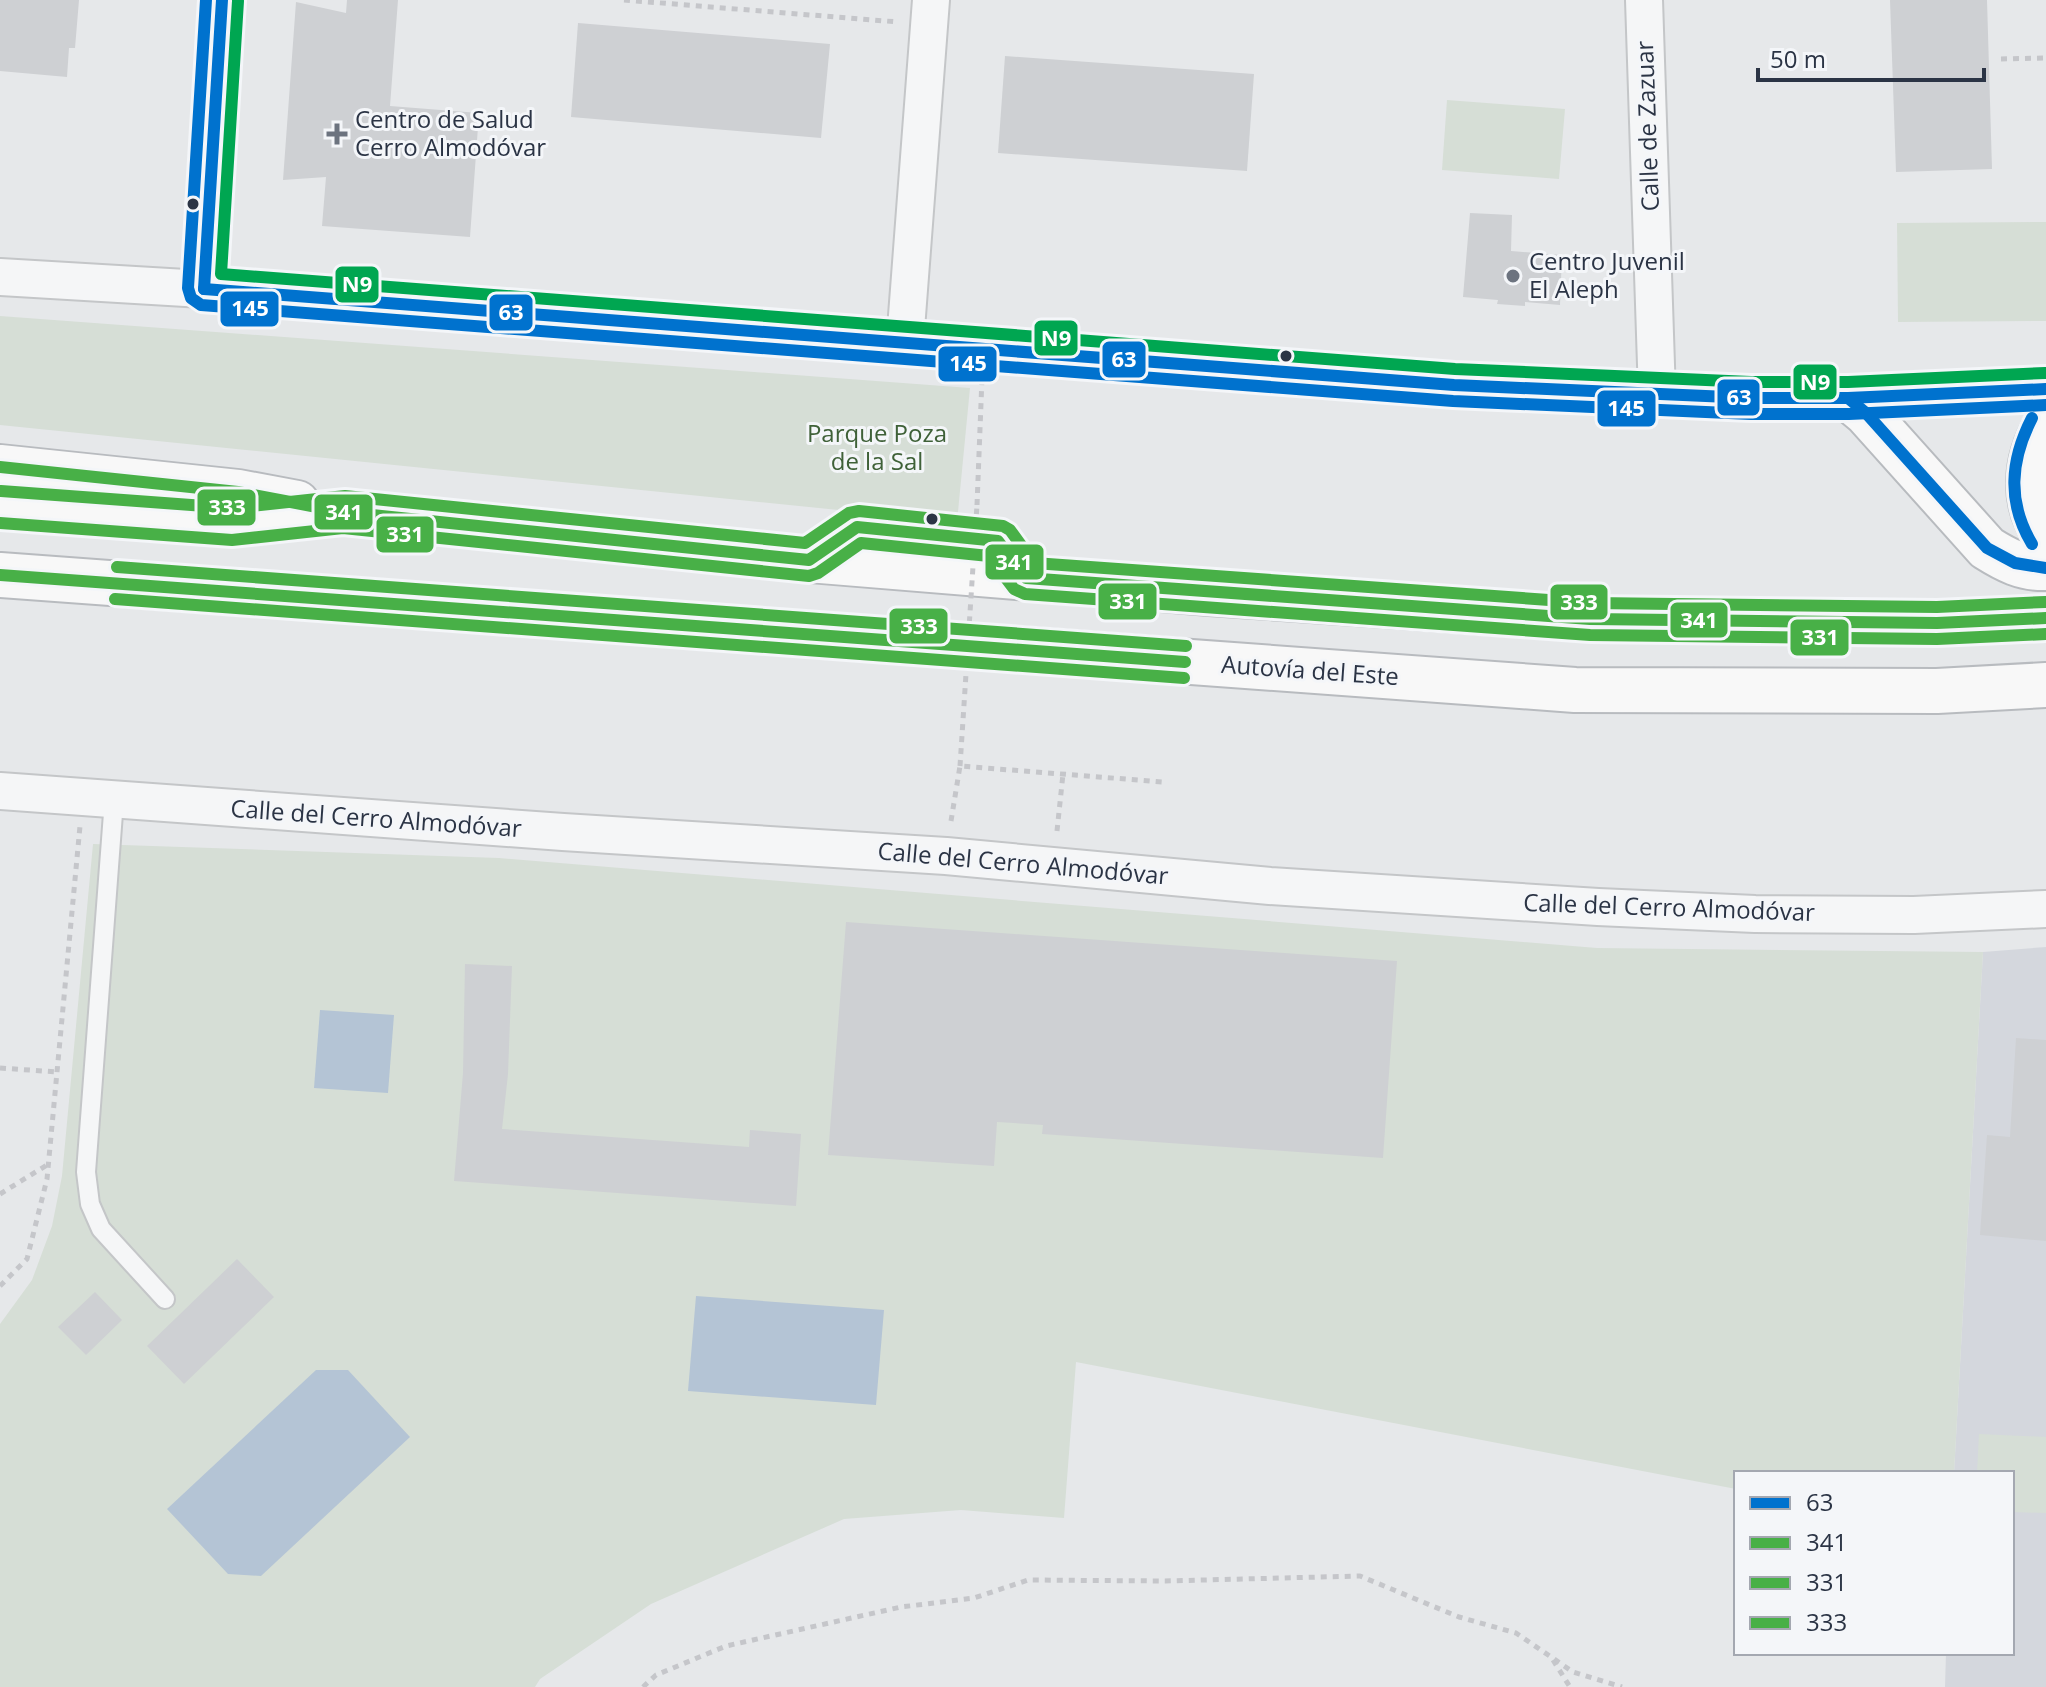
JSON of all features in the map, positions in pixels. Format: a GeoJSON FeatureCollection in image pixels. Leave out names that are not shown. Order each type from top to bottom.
{"type":"FeatureCollection","features":[{"type":"Feature","properties":{"kind":"highway"},"geometry":{"type":"LineString","coordinates":[[1848,398],[1866,413],[1987,548],[2007,560],[2031,568],[2046,568]]}},
{"type":"Feature","properties":{"kind":"highway"},"geometry":{"type":"LineString","coordinates":[[2046,425],[2032,454],[2028,474],[2031,502],[2046,536]]}},
{"type":"Feature","properties":{"kind":"highway"},"geometry":{"type":"LineString","coordinates":[[0,467],[238,492],[343,512],[809,560],[1026,578],[1590,619],[1937,623],[2046,618]]}},
{"type":"Feature","properties":{"kind":"highway"},"geometry":{"type":"LineString","coordinates":[[0,507],[232,524],[343,512]]}},
{"type":"Feature","properties":{"kind":"highway","name":"Autovía del Este"},"geometry":{"type":"LineString","coordinates":[[0,575],[1575,690],[1937,691],[2046,685]]}},
{"type":"Feature","properties":{"kind":"street"},"geometry":{"type":"LineString","coordinates":[[204,289],[222,0]]}},
{"type":"Feature","properties":{"kind":"street","name":"Calle de Zazuar"},"geometry":{"type":"LineString","coordinates":[[1644,0],[1657,395]]}},
{"type":"Feature","properties":{"kind":"street"},"geometry":{"type":"LineString","coordinates":[[905,342],[919,11]]}},
{"type":"Feature","properties":{"kind":"street"},"geometry":{"type":"LineString","coordinates":[[0,277],[204,289],[1454,385],[1657,395],[1848,398],[2046,389]]}},
{"type":"Feature","properties":{"kind":"street","name":"Calle del Cerro Almodóvar"},"geometry":{"type":"LineString","coordinates":[[0,791],[946,856],[1270,886],[1598,907],[1755,914],[1882,915],[2046,909]]}},
{"type":"Feature","properties":{"kind":"lane"},"geometry":{"type":"LineString","coordinates":[[99,798],[86,1172],[90,1204],[101,1229],[165,1299]]}},
{"type":"Feature","properties":{"kind":"path"},"geometry":{"type":"LineString","coordinates":[[624,0],[919,11]]}},
{"type":"Feature","properties":{"kind":"path"},"geometry":{"type":"LineString","coordinates":[[2001,59],[2046,58]]}},
{"type":"Feature","properties":{"kind":"path"},"geometry":{"type":"LineString","coordinates":[[951,821],[960,766],[984,349]]}},
{"type":"Feature","properties":{"kind":"path"},"geometry":{"type":"LineString","coordinates":[[960,766],[1163,782]]}},
{"type":"Feature","properties":{"kind":"path"},"geometry":{"type":"LineString","coordinates":[[1057,831],[1063,774]]}},
{"type":"Feature","properties":{"kind":"path"},"geometry":{"type":"LineString","coordinates":[[0,1286],[27,1259],[48,1164],[57,1072],[99,798]]}},
{"type":"Feature","properties":{"kind":"path"},"geometry":{"type":"LineString","coordinates":[[0,1068],[57,1072]]}},
{"type":"Feature","properties":{"kind":"path"},"geometry":{"type":"LineString","coordinates":[[0,1194],[48,1164]]}},
{"type":"Feature","properties":{"kind":"path"},"geometry":{"type":"LineString","coordinates":[[643,1687],[656,1675],[726,1646],[901,1607],[974,1598],[1028,1580],[1360,1576],[1459,1617],[1516,1633],[1573,1672],[1622,1687]]}},
{"type":"Feature","properties":{"kind":"path"},"geometry":{"type":"LineString","coordinates":[[1553,1659],[1570,1687]]}},
{"type":"Feature","properties":{"kind":"shaded area"},"geometry":{"type":"Polygon","coordinates":[[[2046,947],[2046,1687],[1945,1687],[1946,1655],[2014,1655],[2014,1471],[1954,1471],[1983,952],[2046,947]]]}},
{"type":"Feature","properties":{"kind":"green space"},"geometry":{"type":"Polygon","coordinates":[[[1447,100],[1565,109],[1559,179],[1442,170],[1447,100]]]}},
{"type":"Feature","properties":{"kind":"green space"},"geometry":{"type":"Polygon","coordinates":[[[2046,222],[2046,321],[1898,322],[1897,223],[2046,222]]]}},
{"type":"Feature","properties":{"kind":"green space","name":"Parque Poza de la Sal"},"geometry":{"type":"Polygon","coordinates":[[[0,316],[970,388],[957,522],[0,425],[0,316]]]}},
{"type":"Feature","properties":{"kind":"green space"},"geometry":{"type":"Polygon","coordinates":[[[93,844],[499,858],[1597,948],[1983,952],[1954,1471],[1734,1471],[1734,1489],[1076,1362],[1064,1518],[961,1510],[844,1519],[651,1604],[540,1679],[535,1687],[0,1687],[0,1324],[32,1280],[52,1226],[62,1176],[93,844]]]}},
{"type":"Feature","properties":{"kind":"green space"},"geometry":{"type":"Polygon","coordinates":[[[1979,1434],[2046,1437],[2046,1513],[2014,1512],[2014,1471],[1977,1471],[1979,1434]]]}},
{"type":"Feature","properties":{"kind":"water"},"geometry":{"type":"Polygon","coordinates":[[[320,1010],[394,1015],[388,1093],[314,1088],[320,1010]]]}},
{"type":"Feature","properties":{"kind":"water"},"geometry":{"type":"Polygon","coordinates":[[[696,1296],[884,1310],[876,1405],[688,1391],[696,1296]]]}},
{"type":"Feature","properties":{"kind":"water"},"geometry":{"type":"Polygon","coordinates":[[[316,1370],[348,1370],[410,1437],[261,1576],[228,1574],[167,1509],[316,1370]]]}},
{"type":"Feature","properties":{"kind":"building"},"geometry":{"type":"Polygon","coordinates":[[[0,0],[79,0],[75,48],[69,48],[67,77],[0,71],[0,0]]]}},
{"type":"Feature","properties":{"kind":"building","name":"Centro de Salud Cerro Almodóvar"},"geometry":{"type":"Polygon","coordinates":[[[347,0],[398,0],[390,106],[479,113],[470,237],[322,226],[326,177],[283,180],[296,2],[346,13],[347,0]]]}},
{"type":"Feature","properties":{"kind":"building"},"geometry":{"type":"Polygon","coordinates":[[[1890,0],[1987,0],[1992,169],[1896,172],[1890,0]]]}},
{"type":"Feature","properties":{"kind":"building"},"geometry":{"type":"Polygon","coordinates":[[[578,23],[830,44],[821,138],[571,117],[578,23]]]}},
{"type":"Feature","properties":{"kind":"building"},"geometry":{"type":"Polygon","coordinates":[[[1005,56],[1254,74],[1247,171],[998,153],[1005,56]]]}},
{"type":"Feature","properties":{"kind":"building","name":"Centro Juvenil El Aleph"},"geometry":{"type":"Polygon","coordinates":[[[1470,213],[1512,215],[1511,251],[1562,255],[1560,305],[1525,302],[1525,306],[1497,304],[1498,300],[1463,297],[1470,213]]]}},
{"type":"Feature","properties":{"kind":"building"},"geometry":{"type":"Polygon","coordinates":[[[846,922],[1397,961],[1383,1158],[1042,1134],[1043,1125],[997,1122],[994,1166],[828,1155],[846,922]]]}},
{"type":"Feature","properties":{"kind":"building"},"geometry":{"type":"Polygon","coordinates":[[[465,964],[512,966],[508,1074],[502,1129],[749,1147],[750,1130],[801,1134],[796,1206],[454,1181],[463,1073],[465,964]]]}},
{"type":"Feature","properties":{"kind":"building"},"geometry":{"type":"Polygon","coordinates":[[[2016,1038],[2046,1040],[2046,1241],[1980,1235],[1987,1135],[2010,1137],[2016,1038]]]}},
{"type":"Feature","properties":{"kind":"building"},"geometry":{"type":"Polygon","coordinates":[[[237,1259],[274,1297],[184,1384],[147,1346],[237,1259]]]}},
{"type":"Feature","properties":{"kind":"building"},"geometry":{"type":"Polygon","coordinates":[[[95,1292],[122,1320],[86,1355],[58,1327],[95,1292]]]}},
{"type":"Feature","properties":{"kind":"transit line","name":"145"},"geometry":{"type":"LineString","coordinates":[[206,0],[188,288],[191,298],[201,305],[1453,401],[1751,414],[1849,414],[2046,405]]}},
{"type":"Feature","properties":{"kind":"transit line","name":"63"},"geometry":{"type":"LineString","coordinates":[[204,289],[222,0]]}},
{"type":"Feature","properties":{"kind":"transit line","name":"N9"},"geometry":{"type":"LineString","coordinates":[[238,1],[221,274],[1455,369],[1751,382],[1848,382],[2045,373]]}},
{"type":"Feature","properties":{"kind":"transit line","name":"63"},"geometry":{"type":"LineString","coordinates":[[204,289],[1454,385],[1751,398],[1848,398],[2046,389]]}},
{"type":"Feature","properties":{"kind":"transit line","name":"63"},"geometry":{"type":"LineString","coordinates":[[1848,398],[1866,413],[1987,548],[2015,563],[2046,568]]}},
{"type":"Feature","properties":{"kind":"transit line","name":"145"},"geometry":{"type":"LineString","coordinates":[[2032,418],[2019,450],[2014,481],[2018,513],[2032,544]]}},
{"type":"Feature","properties":{"kind":"transit line","name":"341"},"geometry":{"type":"LineString","coordinates":[[0,467],[238,492],[343,512],[809,560],[857,527],[998,541],[1026,578],[1590,619],[1937,623],[2046,618]]}},
{"type":"Feature","properties":{"kind":"transit line","name":"333"},"geometry":{"type":"LineString","coordinates":[[1,491],[232,508],[345,496],[805,543],[849,513],[859,511],[1003,526],[1010,530],[1034,563],[1591,603],[1937,607],[2045,602]]}},
{"type":"Feature","properties":{"kind":"transit line","name":"331"},"geometry":{"type":"LineString","coordinates":[[0,523],[232,540],[343,528],[809,576],[861,543],[989,556],[1014,589],[1025,594],[1590,635],[1937,639],[2046,634]]}},
{"type":"Feature","properties":{"kind":"transit line","name":"333"},"geometry":{"type":"LineString","coordinates":[[117,567],[1186,646]]}},
{"type":"Feature","properties":{"kind":"transit line","name":"341"},"geometry":{"type":"LineString","coordinates":[[0,575],[1185,662]]}},
{"type":"Feature","properties":{"kind":"transit line","name":"331"},"geometry":{"type":"LineString","coordinates":[[115,599],[1184,678]]}},
{"type":"Feature","properties":{"kind":"place","name":"Centro de Salud Cerro Almodóvar"},"geometry":{"type":"Point","coordinates":[337,134]}},
{"type":"Feature","properties":{"kind":"place","name":"Centro Juvenil El Aleph"},"geometry":{"type":"Point","coordinates":[1513,276]}}]}
